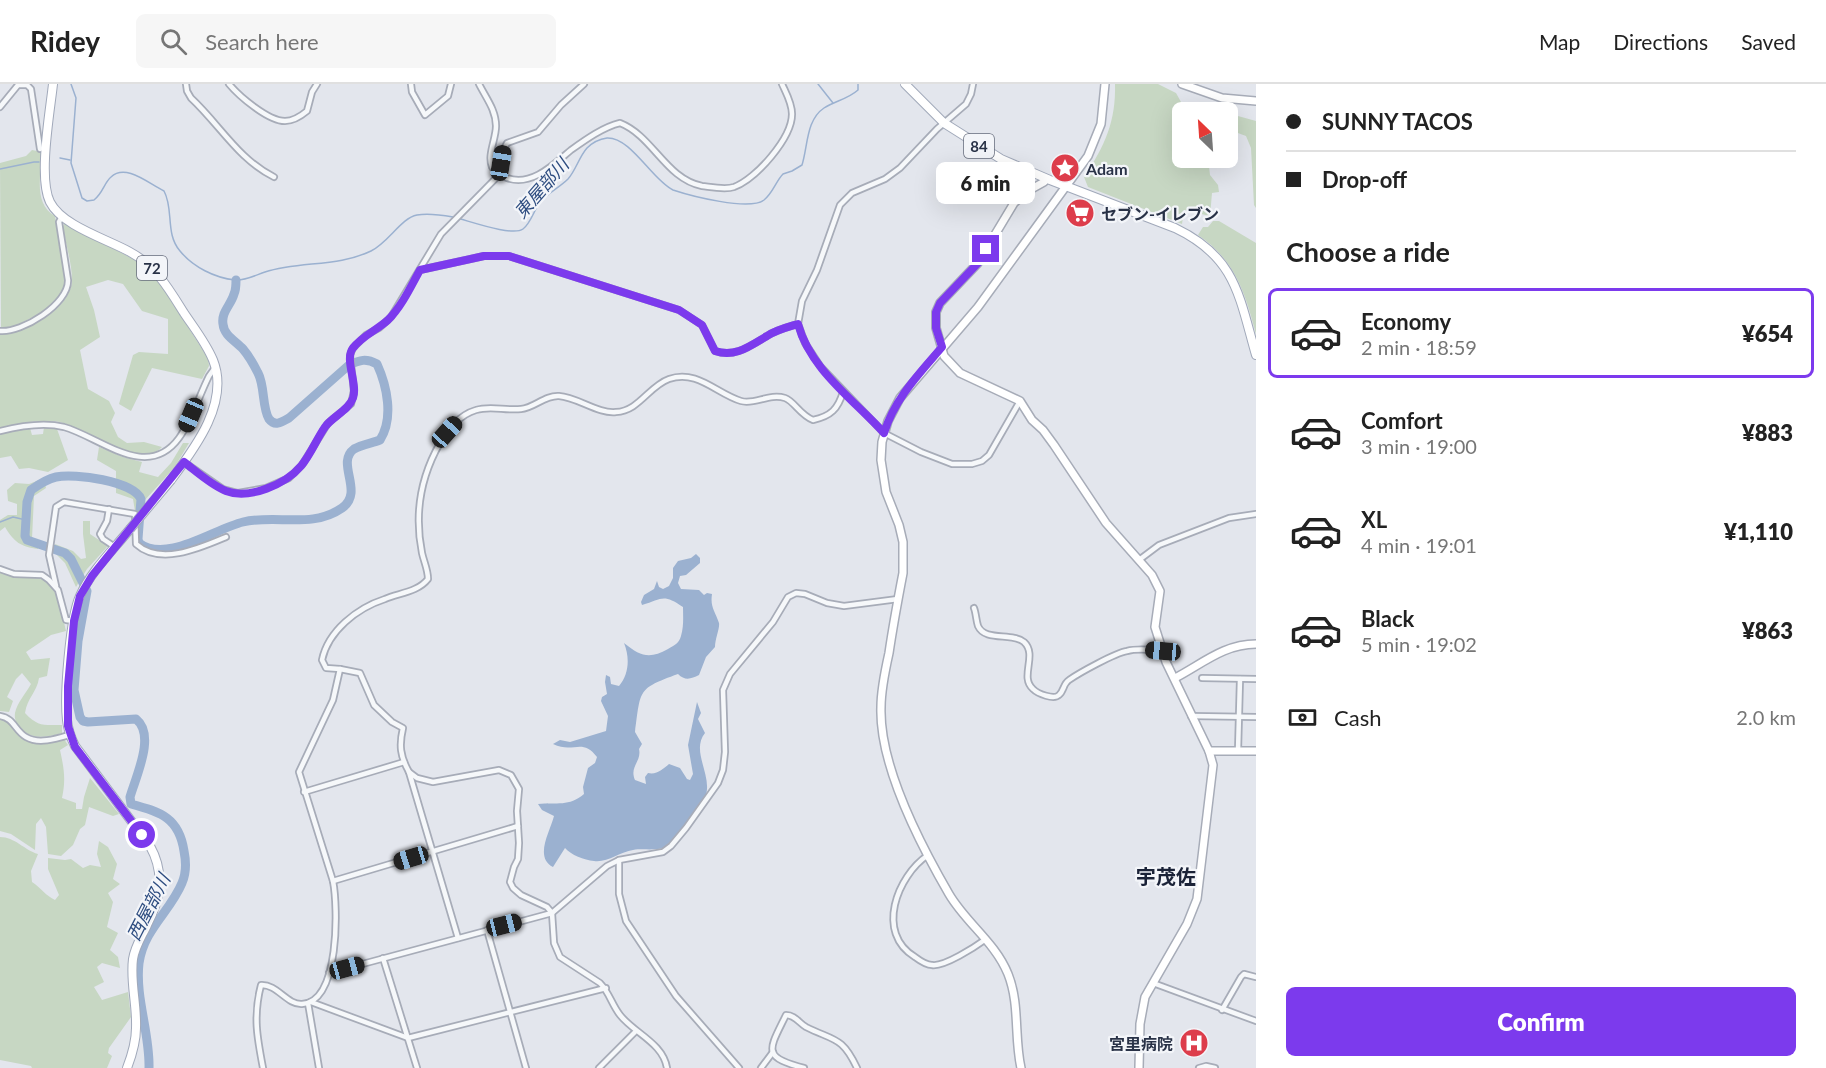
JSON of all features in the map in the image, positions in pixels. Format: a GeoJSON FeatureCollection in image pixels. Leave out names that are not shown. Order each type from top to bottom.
{"type":"FeatureCollection","features":[{"type":"Feature","properties":{"kind":"main road"},"geometry":{"type":"LineString","coordinates":[[53,84],[45,182],[51,204],[62,216]]}},
{"type":"Feature","properties":{"kind":"main road","name":"84"},"geometry":{"type":"LineString","coordinates":[[905,84],[944,123],[1001,159],[1189,234],[1210,249],[1219,258],[1237,289],[1243,303],[1256,355]]}},
{"type":"Feature","properties":{"kind":"main road","name":"72"},"geometry":{"type":"LineString","coordinates":[[62,216],[132,253],[156,271],[206,346],[215,368],[218,388],[206,424],[184,462],[92,576],[78,601],[74,621],[66,718],[70,735],[82,756],[150,846],[161,876],[159,898],[134,958],[132,978],[135,1046],[127,1068]]}},
{"type":"Feature","properties":{"kind":"street"},"geometry":{"type":"LineString","coordinates":[[186,84],[191,99],[233,145],[261,171],[274,177]]}},
{"type":"Feature","properties":{"kind":"street"},"geometry":{"type":"LineString","coordinates":[[229,84],[247,101],[280,121],[288,121],[307,111],[312,92],[317,84]]}},
{"type":"Feature","properties":{"kind":"street"},"geometry":{"type":"LineString","coordinates":[[411,84],[412,92],[425,115],[448,96],[451,84]]}},
{"type":"Feature","properties":{"kind":"street"},"geometry":{"type":"LineString","coordinates":[[479,84],[495,115],[495,137],[490,155],[494,170],[500,175],[515,180],[524,180],[537,175],[555,165],[572,150],[601,131],[620,123],[636,131],[683,179],[701,186],[734,187],[763,165],[785,139],[791,126],[792,113],[782,84]]}},
{"type":"Feature","properties":{"kind":"street"},"geometry":{"type":"LineString","coordinates":[[184,462],[229,492],[247,493],[278,484],[289,478],[302,465],[328,423],[351,404],[354,391],[350,356],[353,348],[366,335],[380,328],[391,317],[441,234],[500,175],[503,151],[507,143],[538,132],[561,105],[584,84]]}},
{"type":"Feature","properties":{"kind":"street"},"geometry":{"type":"LineString","coordinates":[[974,84],[966,104],[900,168],[885,179],[852,193],[840,205],[817,270],[802,301],[798,324],[820,366],[884,433],[921,452],[952,464],[972,464],[982,461],[988,455],[1020,401]]}},
{"type":"Feature","properties":{"kind":"street"},"geometry":{"type":"LineString","coordinates":[[1021,1068],[1015,1000],[1002,961],[950,896],[928,855],[899,791],[883,741],[882,692],[903,573],[903,542],[883,477],[881,460],[884,433],[893,408],[978,307],[1088,156],[1098,136],[1104,110],[1105,84]]}},
{"type":"Feature","properties":{"kind":"street"},"geometry":{"type":"LineString","coordinates":[[1182,84],[1222,98],[1256,102]]}},
{"type":"Feature","properties":{"kind":"street"},"geometry":{"type":"LineString","coordinates":[[0,107],[18,85],[27,85],[31,89],[40,149]]}},
{"type":"Feature","properties":{"kind":"street"},"geometry":{"type":"LineString","coordinates":[[1044,182],[1026,192],[1014,203],[978,263],[940,303],[934,319],[944,356],[949,363],[960,373],[1020,401],[1032,420],[1054,445],[1106,523],[1152,575],[1160,591],[1155,612],[1155,627],[1166,662],[1209,751],[1213,765],[1197,898],[1187,924],[1145,997],[1141,1010],[1139,1068]]}},
{"type":"Feature","properties":{"kind":"street"},"geometry":{"type":"LineString","coordinates":[[0,331],[16,328],[44,314],[61,300],[66,292],[69,286],[59,222],[62,216]]}},
{"type":"Feature","properties":{"kind":"street"},"geometry":{"type":"LineString","coordinates":[[420,270],[484,256],[509,256],[679,310],[702,325],[715,351],[724,354],[735,353],[757,343],[768,334],[798,324]]}},
{"type":"Feature","properties":{"kind":"street"},"geometry":{"type":"LineString","coordinates":[[0,431],[30,426],[63,427],[128,456],[139,458],[158,454],[173,446],[179,439],[215,368]]}},
{"type":"Feature","properties":{"kind":"street"},"geometry":{"type":"LineString","coordinates":[[458,938],[399,745],[403,728],[392,722],[374,705],[360,674],[326,668],[322,660],[328,641],[339,627],[372,605],[415,589],[428,579],[420,525],[422,481],[430,461],[447,432],[461,417],[476,410],[492,407],[522,409],[542,400],[559,396],[614,413],[636,405],[660,383],[671,378],[684,378],[709,384],[743,402],[773,396],[785,398],[791,401],[800,413],[813,420],[833,413],[843,392]]}},
{"type":"Feature","properties":{"kind":"street"},"geometry":{"type":"LineString","coordinates":[[74,621],[66,620],[49,555],[54,514],[59,503],[70,501],[135,514],[136,544],[161,555],[186,552],[226,537]]}},
{"type":"Feature","properties":{"kind":"street"},"geometry":{"type":"LineString","coordinates":[[109,509],[107,521],[100,534],[103,539],[116,547]]}},
{"type":"Feature","properties":{"kind":"street"},"geometry":{"type":"LineString","coordinates":[[1139,560],[1160,545],[1229,518],[1256,514]]}},
{"type":"Feature","properties":{"kind":"street"},"geometry":{"type":"LineString","coordinates":[[0,569],[14,574],[42,575],[56,586]]}},
{"type":"Feature","properties":{"kind":"street"},"geometry":{"type":"LineString","coordinates":[[329,973],[552,913],[607,866],[619,861],[663,852],[671,846],[714,790],[723,770],[725,752],[723,690],[729,674],[773,622],[788,597],[796,593],[805,594],[827,603],[844,606],[898,599]]}},
{"type":"Feature","properties":{"kind":"street"},"geometry":{"type":"LineString","coordinates":[[975,608],[979,628],[985,633],[1017,638],[1025,643],[1030,657],[1028,681],[1033,689],[1045,695],[1056,697],[1068,681],[1124,651],[1139,649],[1163,651]]}},
{"type":"Feature","properties":{"kind":"street"},"geometry":{"type":"LineString","coordinates":[[1175,678],[1225,649],[1243,644],[1256,644]]}},
{"type":"Feature","properties":{"kind":"street"},"geometry":{"type":"LineString","coordinates":[[263,1068],[255,1027],[255,1013],[261,985],[268,985],[299,1004],[310,1002],[317,997],[329,973],[335,949],[336,897],[333,881],[299,772],[333,700],[340,669]]}},
{"type":"Feature","properties":{"kind":"street"},"geometry":{"type":"LineString","coordinates":[[1202,678],[1256,679]]}},
{"type":"Feature","properties":{"kind":"street"},"geometry":{"type":"LineString","coordinates":[[1238,751],[1240,679]]}},
{"type":"Feature","properties":{"kind":"street"},"geometry":{"type":"LineString","coordinates":[[0,716],[11,720],[26,737],[35,740],[44,741],[70,735]]}},
{"type":"Feature","properties":{"kind":"street"},"geometry":{"type":"LineString","coordinates":[[1191,716],[1256,717]]}},
{"type":"Feature","properties":{"kind":"street"},"geometry":{"type":"LineString","coordinates":[[1209,751],[1256,751]]}},
{"type":"Feature","properties":{"kind":"street"},"geometry":{"type":"LineString","coordinates":[[304,792],[404,762]]}},
{"type":"Feature","properties":{"kind":"street"},"geometry":{"type":"LineString","coordinates":[[409,772],[417,778],[432,782],[499,770],[510,775],[519,789],[518,859],[510,882],[513,888],[521,895],[548,907],[552,913],[554,943],[560,957],[606,988],[618,1013],[655,1047],[666,1062],[667,1068]]}},
{"type":"Feature","properties":{"kind":"street"},"geometry":{"type":"LineString","coordinates":[[333,881],[518,826]]}},
{"type":"Feature","properties":{"kind":"street"},"geometry":{"type":"LineString","coordinates":[[928,855],[909,872],[898,893],[894,922],[905,950],[921,962],[932,966],[967,952],[986,939]]}},
{"type":"Feature","properties":{"kind":"street"},"geometry":{"type":"LineString","coordinates":[[619,861],[619,894],[626,921],[676,996],[739,1068]]}},
{"type":"Feature","properties":{"kind":"street"},"geometry":{"type":"LineString","coordinates":[[488,930],[525,1068]]}},
{"type":"Feature","properties":{"kind":"street"},"geometry":{"type":"LineString","coordinates":[[384,958],[417,1068]]}},
{"type":"Feature","properties":{"kind":"street"},"geometry":{"type":"LineString","coordinates":[[1222,1010],[1240,977],[1244,974],[1256,977]]}},
{"type":"Feature","properties":{"kind":"street"},"geometry":{"type":"LineString","coordinates":[[1153,984],[1256,1021]]}},
{"type":"Feature","properties":{"kind":"street"},"geometry":{"type":"LineString","coordinates":[[310,1002],[408,1038],[606,988]]}},
{"type":"Feature","properties":{"kind":"street"},"geometry":{"type":"LineString","coordinates":[[310,1002],[320,1068]]}},
{"type":"Feature","properties":{"kind":"street"},"geometry":{"type":"LineString","coordinates":[[804,1068],[782,1062],[773,1052],[772,1048],[786,1015],[791,1015],[805,1027],[840,1042],[850,1052],[857,1068]]}},
{"type":"Feature","properties":{"kind":"street"},"geometry":{"type":"LineString","coordinates":[[599,1068],[636,1031]]}},
{"type":"Feature","properties":{"kind":"street"},"geometry":{"type":"LineString","coordinates":[[761,1068],[773,1052]]}},
{"type":"Feature","properties":{"kind":"street"},"geometry":{"type":"LineString","coordinates":[[1200,1068],[1206,1066],[1215,1068]]}},
{"type":"Feature","properties":{"kind":"green space"},"geometry":{"type":"Polygon","coordinates":[[[1115,84],[1158,84],[1176,93],[1181,102],[1172,102],[1172,168],[1209,168],[1210,175],[1218,185],[1219,192],[1212,193],[1210,216],[1184,210],[1182,224],[1088,187],[1084,177],[1108,133],[1115,97],[1115,84]]]}},
{"type":"Feature","properties":{"kind":"green space"},"geometry":{"type":"Polygon","coordinates":[[[1238,116],[1256,121],[1256,208],[1251,148],[1246,136],[1238,133],[1238,116]]]}},
{"type":"Feature","properties":{"kind":"green space"},"geometry":{"type":"Polygon","coordinates":[[[32,150],[42,152],[41,196],[48,211],[55,216],[67,284],[60,298],[43,312],[17,325],[1,329],[0,163],[26,156],[32,150]]]}},
{"type":"Feature","properties":{"kind":"green space"},"geometry":{"type":"Polygon","coordinates":[[[1213,221],[1219,221],[1256,243],[1256,334],[1248,304],[1230,266],[1211,245],[1198,235],[1203,227],[1208,227],[1213,221]]]}},
{"type":"Feature","properties":{"kind":"green space"},"geometry":{"type":"Polygon","coordinates":[[[64,223],[135,260],[157,279],[208,358],[209,366],[202,379],[152,368],[131,411],[119,404],[133,355],[139,352],[168,354],[168,319],[142,311],[123,284],[108,280],[86,287],[100,337],[80,350],[88,389],[109,401],[115,413],[111,422],[118,437],[127,443],[144,442],[162,447],[152,453],[126,452],[60,422],[30,422],[0,428],[0,334],[21,330],[42,320],[52,313],[67,296],[71,287],[72,274],[64,223]]]}},
{"type":"Feature","properties":{"kind":"green space"},"geometry":{"type":"Polygon","coordinates":[[[44,427],[57,429],[68,460],[48,472],[29,468],[19,469],[11,456],[0,458],[0,433],[30,428],[32,435],[43,434],[44,427]]]}},
{"type":"Feature","properties":{"kind":"green space"},"geometry":{"type":"Polygon","coordinates":[[[183,443],[189,443],[174,468],[135,511],[133,499],[116,493],[116,471],[97,460],[99,447],[142,462],[139,472],[158,477],[171,463],[183,443]]]}},
{"type":"Feature","properties":{"kind":"green space"},"geometry":{"type":"Polygon","coordinates":[[[44,478],[46,488],[34,496],[32,539],[41,542],[38,549],[18,543],[5,527],[0,531],[0,520],[8,515],[17,515],[17,504],[8,501],[7,490],[15,483],[29,484],[44,478]]]}},
{"type":"Feature","properties":{"kind":"green space"},"geometry":{"type":"Polygon","coordinates":[[[83,521],[90,521],[90,534],[108,546],[87,569],[76,587],[65,563],[56,554],[55,544],[73,551],[81,559],[86,558],[83,521]]]}},
{"type":"Feature","properties":{"kind":"green space"},"geometry":{"type":"Polygon","coordinates":[[[0,572],[45,581],[51,585],[58,599],[66,631],[51,635],[26,652],[31,660],[50,658],[47,676],[39,678],[25,713],[34,721],[42,724],[62,725],[62,733],[46,736],[31,735],[22,730],[16,722],[16,709],[31,684],[22,673],[16,679],[7,697],[13,701],[9,712],[0,711],[0,572]]]}},
{"type":"Feature","properties":{"kind":"green space"},"geometry":{"type":"Polygon","coordinates":[[[0,719],[10,723],[22,736],[31,741],[64,739],[68,745],[60,750],[64,774],[62,798],[76,803],[76,809],[82,809],[90,778],[119,814],[113,816],[89,807],[85,825],[80,829],[73,845],[61,856],[48,854],[46,827],[41,818],[36,824],[35,850],[11,834],[0,831],[0,719]]]}},
{"type":"Feature","properties":{"kind":"green space"},"geometry":{"type":"Polygon","coordinates":[[[0,837],[10,839],[38,854],[31,871],[32,882],[55,900],[59,895],[48,869],[48,858],[71,859],[83,868],[90,865],[101,867],[97,854],[99,841],[108,847],[117,864],[113,879],[120,884],[108,893],[113,902],[107,927],[118,933],[110,950],[118,957],[120,968],[102,963],[97,967],[104,982],[94,987],[102,1000],[128,992],[131,1017],[109,1048],[108,1053],[112,1056],[107,1068],[32,1068],[0,1060],[0,837]]]}},
{"type":"Feature","properties":{"kind":"water"},"geometry":{"type":"Polygon","coordinates":[[[696,554],[700,558],[700,563],[686,575],[680,576],[678,583],[681,589],[699,590],[704,595],[712,594],[712,606],[719,623],[715,647],[706,657],[699,675],[688,679],[678,674],[655,683],[643,692],[638,707],[635,732],[642,744],[634,767],[634,775],[635,780],[646,784],[645,777],[648,773],[662,770],[669,764],[680,768],[690,780],[693,774],[688,745],[697,702],[701,713],[698,719],[705,733],[700,748],[707,781],[705,798],[689,823],[666,847],[633,850],[599,861],[578,857],[565,848],[553,867],[547,863],[544,851],[554,816],[542,810],[538,804],[573,801],[584,794],[583,787],[588,768],[595,763],[597,757],[587,748],[560,747],[553,744],[560,740],[570,742],[606,731],[608,716],[601,701],[602,697],[607,694],[606,675],[610,677],[611,684],[619,686],[625,676],[628,666],[624,643],[641,654],[651,655],[662,652],[678,642],[683,629],[683,607],[667,599],[658,599],[642,605],[641,602],[644,595],[654,589],[657,581],[659,587],[663,589],[669,586],[673,578],[673,568],[678,561],[691,558],[696,554]]]}},
{"type":"Feature","properties":{"kind":"waterway","name":"東屋部川"},"geometry":{"type":"LineString","coordinates":[[71,84],[76,98],[71,163],[82,198],[87,201],[94,200],[109,179],[117,173],[130,173],[145,180],[164,191],[169,206],[175,244],[185,257],[212,274],[239,280],[292,266],[332,262],[358,256],[377,247],[406,221],[417,215],[449,216],[509,231],[523,229],[540,202],[568,179],[587,148],[596,141],[607,138],[616,140],[633,151],[657,178],[673,190],[720,201],[757,203],[767,197],[783,174],[802,165],[808,134],[818,113],[854,93],[858,90],[858,84]]}},
{"type":"Feature","properties":{"kind":"waterway"},"geometry":{"type":"LineString","coordinates":[[818,84],[833,103]]}},
{"type":"Feature","properties":{"kind":"waterway"},"geometry":{"type":"LineString","coordinates":[[60,158],[70,160]]}},
{"type":"Feature","properties":{"kind":"waterway"},"geometry":{"type":"LineString","coordinates":[[0,169],[39,162]]}},
{"type":"Feature","properties":{"kind":"waterway","name":"西屋部川"},"geometry":{"type":"LineString","coordinates":[[149,1068],[139,989],[139,963],[146,940],[182,883],[185,867],[182,840],[167,818],[131,804],[130,797],[143,756],[142,726],[136,719],[88,722],[83,721],[80,717],[74,690],[78,641],[87,591],[71,559],[65,553],[27,540],[25,536],[27,502],[31,490],[56,477],[89,477],[116,483],[127,487],[141,499],[139,543],[163,550],[190,543],[243,522],[268,519],[306,520],[319,518],[342,508],[351,494],[347,462],[349,455],[354,449],[380,440],[387,422],[388,402],[377,364],[363,360],[349,365],[289,418],[274,423],[267,414],[262,384],[256,370],[245,352],[224,328],[223,316],[233,298],[236,280]]}},
{"type":"Feature","properties":{"kind":"waterway"},"geometry":{"type":"LineString","coordinates":[[0,522],[13,517],[26,520]]}},
{"type":"Feature","properties":{"kind":"place","name":"Adam"},"geometry":{"type":"Point","coordinates":[1065,168]}},
{"type":"Feature","properties":{"kind":"place","name":"セブン-イレブン"},"geometry":{"type":"Point","coordinates":[1080,213]}},
{"type":"Feature","properties":{"kind":"place","name":"宮里病院"},"geometry":{"type":"Point","coordinates":[1194,1043]}},
{"type":"Feature","properties":{"kind":"district","name":"宇茂佐"},"geometry":{"type":"Point","coordinates":[1166,876]}},
{"type":"Feature","properties":{"kind":"route"},"geometry":{"type":"LineString","coordinates":[[142,835],[75,747],[70,735],[66,718],[72,630],[82,592],[92,576],[184,462],[229,492],[247,493],[278,484],[289,478],[302,465],[328,423],[351,404],[354,397],[350,356],[353,348],[366,335],[380,328],[391,317],[420,270],[484,256],[509,256],[679,310],[702,325],[715,351],[724,354],[735,353],[757,343],[768,334],[798,324],[800,332],[820,366],[884,433],[893,408],[942,347],[934,319],[940,303],[978,263],[986,249]]}}]}
